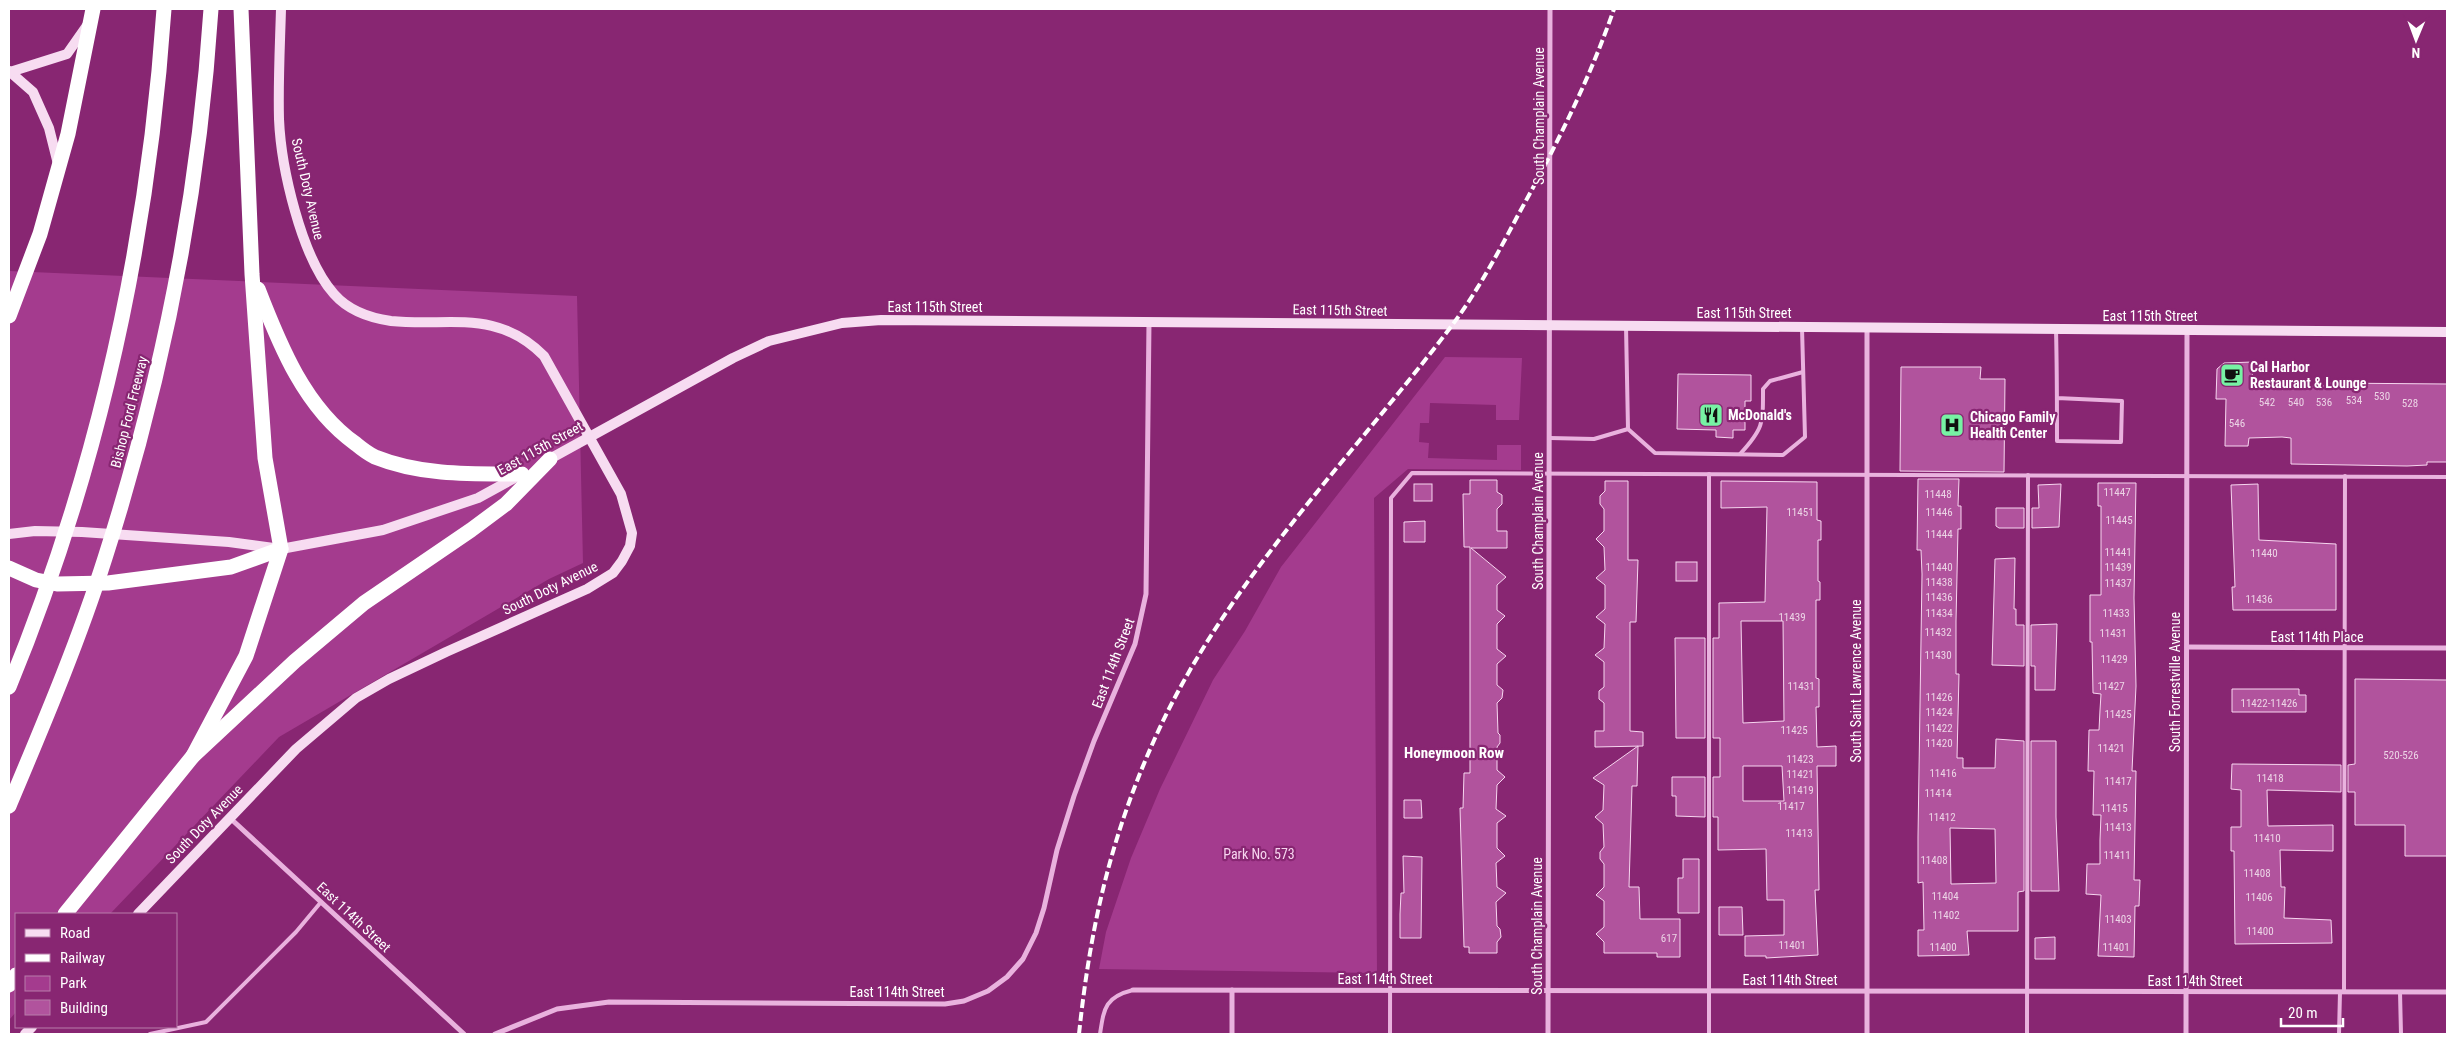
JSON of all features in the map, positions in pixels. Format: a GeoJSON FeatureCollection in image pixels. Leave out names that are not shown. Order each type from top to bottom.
{"type":"FeatureCollection","features":[{"type":"Feature","properties":{"kind":"highway","name":"Bishop Ford Freeway"},"geometry":{"type":"LineString","coordinates":[[9,687],[59,557],[108,388],[144,200],[158,98],[164,9]]}},
{"type":"Feature","properties":{"kind":"highway","name":"Bishop Ford Freeway"},"geometry":{"type":"LineString","coordinates":[[9,806],[79,634],[105,560],[136,456],[171,314],[192,188],[207,68],[211,9]]}},
{"type":"Feature","properties":{"kind":"highway"},"geometry":{"type":"LineString","coordinates":[[193,756],[246,656],[281,549],[265,458],[252,274],[241,9]]}},
{"type":"Feature","properties":{"kind":"highway"},"geometry":{"type":"LineString","coordinates":[[9,316],[40,234],[58,168],[92,13]]}},
{"type":"Feature","properties":{"kind":"highway"},"geometry":{"type":"LineString","coordinates":[[252,274],[280,344],[298,376],[321,412],[344,436],[373,456],[398,465],[463,474],[522,474]]}},
{"type":"Feature","properties":{"kind":"highway"},"geometry":{"type":"LineString","coordinates":[[67,913],[193,756],[294,661],[364,603],[506,504],[550,459]]}},
{"type":"Feature","properties":{"kind":"highway"},"geometry":{"type":"LineString","coordinates":[[15,571],[57,584],[108,583],[231,567],[281,549]]}},
{"type":"Feature","properties":{"kind":"street","name":"South Doty Avenue"},"geometry":{"type":"LineString","coordinates":[[139,913],[296,749],[356,698],[414,668],[587,589],[613,573],[626,554],[632,533],[621,494],[544,356],[531,342],[518,334],[490,325],[464,322],[391,321],[368,316],[352,309],[334,294],[326,283],[308,249],[296,212],[283,152],[279,93],[281,9]]}},
{"type":"Feature","properties":{"kind":"street","name":"South Champlain Avenue"},"geometry":{"type":"LineString","coordinates":[[1548,1034],[1550,9]]}},
{"type":"Feature","properties":{"kind":"street"},"geometry":{"type":"LineString","coordinates":[[9,72],[67,54],[92,13]]}},
{"type":"Feature","properties":{"kind":"street"},"geometry":{"type":"LineString","coordinates":[[9,72],[33,92],[49,128],[58,168]]}},
{"type":"Feature","properties":{"kind":"street","name":"East 115th Street"},"geometry":{"type":"LineString","coordinates":[[9,534],[35,531],[179,538],[281,549],[383,530],[478,498],[733,358],[769,341],[842,323],[881,320],[2447,332]]}},
{"type":"Feature","properties":{"kind":"street","name":"East 114th Street"},"geometry":{"type":"LineString","coordinates":[[494,1034],[557,1009],[609,1002],[945,1004],[964,1001],[988,991],[1007,976],[1023,959],[1036,933],[1044,908],[1057,850],[1074,796],[1094,741],[1135,644],[1142,620],[1147,555],[1149,322]]}},
{"type":"Feature","properties":{"kind":"street","name":"South Saint Lawrence Avenue"},"geometry":{"type":"LineString","coordinates":[[1867,327],[1867,1034]]}},
{"type":"Feature","properties":{"kind":"street","name":"South Forrestville Avenue"},"geometry":{"type":"LineString","coordinates":[[2186,1034],[2187,330]]}},
{"type":"Feature","properties":{"kind":"street","name":"East 114th Place"},"geometry":{"type":"LineString","coordinates":[[2187,648],[2447,648]]}},
{"type":"Feature","properties":{"kind":"street","name":"East 114th Street"},"geometry":{"type":"LineString","coordinates":[[229,817],[464,1034]]}},
{"type":"Feature","properties":{"kind":"street","name":"East 114th Street"},"geometry":{"type":"LineString","coordinates":[[1133,990],[2447,992]]}},
{"type":"Feature","properties":{"kind":"street"},"geometry":{"type":"LineString","coordinates":[[1232,990],[1232,1034]]}},
{"type":"Feature","properties":{"kind":"lane"},"geometry":{"type":"LineString","coordinates":[[1626,326],[1628,429],[1655,453],[1783,455],[1805,437],[1802,327]]}},
{"type":"Feature","properties":{"kind":"lane"},"geometry":{"type":"LineString","coordinates":[[2056,328],[2057,441],[2122,442],[2122,401],[2057,398]]}},
{"type":"Feature","properties":{"kind":"lane"},"geometry":{"type":"LineString","coordinates":[[1740,454],[1758,435],[1763,414],[1763,389],[1770,381],[1803,372]]}},
{"type":"Feature","properties":{"kind":"lane"},"geometry":{"type":"LineString","coordinates":[[1550,438],[1594,439],[1628,429]]}},
{"type":"Feature","properties":{"kind":"lane"},"geometry":{"type":"LineString","coordinates":[[1390,1034],[1391,498],[1412,473],[2447,476]]}},
{"type":"Feature","properties":{"kind":"lane"},"geometry":{"type":"LineString","coordinates":[[1708,1034],[1709,474]]}},
{"type":"Feature","properties":{"kind":"lane"},"geometry":{"type":"LineString","coordinates":[[2027,1034],[2028,475]]}},
{"type":"Feature","properties":{"kind":"lane"},"geometry":{"type":"LineString","coordinates":[[2340,1034],[2342,992],[2345,476]]}},
{"type":"Feature","properties":{"kind":"lane"},"geometry":{"type":"LineString","coordinates":[[150,1034],[206,1022],[296,932],[321,902]]}},
{"type":"Feature","properties":{"kind":"lane"},"geometry":{"type":"LineString","coordinates":[[1100,1034],[1103,1012],[1110,1000],[1120,993],[1133,990]]}},
{"type":"Feature","properties":{"kind":"lane"},"geometry":{"type":"LineString","coordinates":[[2400,992],[2400,1034]]}},
{"type":"Feature","properties":{"kind":"green space"},"geometry":{"type":"Polygon","coordinates":[[[9,271],[577,296],[583,563],[549,579],[279,737],[111,913],[15,913],[15,1013],[9,1020],[9,271]]]}},
{"type":"Feature","properties":{"kind":"green space","name":"Park No. 573"},"geometry":{"type":"Polygon","coordinates":[[[1445,357],[1522,358],[1519,420],[1496,420],[1496,405],[1430,403],[1429,423],[1420,423],[1419,442],[1429,443],[1428,458],[1497,460],[1497,445],[1521,445],[1521,470],[1408,469],[1374,498],[1377,973],[1099,969],[1106,932],[1131,858],[1160,789],[1213,680],[1245,631],[1281,567],[1445,357]]]}},
{"type":"Feature","properties":{"kind":"building"},"geometry":{"type":"Polygon","coordinates":[[[2253,362],[2252,382],[2266,382],[2266,387],[2328,386],[2328,383],[2447,384],[2447,462],[2427,462],[2427,465],[2407,466],[2291,464],[2291,438],[2249,438],[2248,446],[2225,446],[2226,399],[2216,399],[2217,369],[2224,363],[2253,362]]]}},
{"type":"Feature","properties":{"kind":"building","name":"Chicago Family Health Center"},"geometry":{"type":"Polygon","coordinates":[[[1901,367],[1981,367],[1980,379],[2005,379],[2004,472],[1900,471],[1901,367]]]}},
{"type":"Feature","properties":{"kind":"building","name":"McDonald's"},"geometry":{"type":"Polygon","coordinates":[[[1678,374],[1751,375],[1751,401],[1745,401],[1745,430],[1733,430],[1733,438],[1716,437],[1716,430],[1677,429],[1678,374]]]}},
{"type":"Feature","properties":{"kind":"building"},"geometry":{"type":"Polygon","coordinates":[[[1918,479],[1959,479],[1958,506],[1961,506],[1961,529],[1958,529],[1956,621],[1956,674],[1959,674],[1957,758],[1963,758],[1963,768],[1995,768],[1996,739],[2024,741],[2024,891],[2018,892],[2018,931],[1967,931],[1969,955],[1918,956],[1918,930],[1924,930],[1923,882],[1918,883],[1922,574],[1921,550],[1917,550],[1918,479]],[[1950,828],[1951,884],[1996,883],[1995,829],[1950,828]]]}},
{"type":"Feature","properties":{"kind":"building"},"geometry":{"type":"Polygon","coordinates":[[[1470,480],[1497,480],[1497,492],[1502,495],[1502,504],[1497,509],[1497,531],[1507,531],[1507,548],[1471,548],[1506,577],[1497,585],[1497,610],[1505,616],[1497,624],[1497,649],[1506,656],[1497,664],[1497,685],[1503,690],[1502,698],[1497,703],[1500,743],[1497,747],[1497,770],[1505,777],[1497,785],[1496,809],[1506,816],[1497,823],[1497,848],[1505,856],[1496,863],[1497,887],[1506,893],[1496,902],[1497,926],[1500,929],[1501,937],[1497,942],[1497,953],[1469,953],[1469,947],[1464,947],[1460,808],[1463,808],[1464,773],[1470,773],[1470,547],[1464,547],[1463,494],[1470,494],[1470,480]]]}},
{"type":"Feature","properties":{"kind":"building"},"geometry":{"type":"Polygon","coordinates":[[[1605,481],[1628,481],[1628,560],[1638,560],[1636,622],[1630,622],[1630,731],[1643,732],[1643,746],[1595,747],[1595,731],[1604,731],[1604,703],[1599,699],[1599,691],[1604,687],[1604,662],[1595,655],[1604,648],[1605,624],[1596,617],[1605,609],[1605,585],[1596,578],[1605,570],[1604,547],[1596,539],[1604,531],[1604,509],[1600,504],[1600,496],[1605,491],[1605,481]]]}},
{"type":"Feature","properties":{"kind":"building"},"geometry":{"type":"Polygon","coordinates":[[[1721,481],[1817,482],[1817,520],[1821,521],[1821,540],[1818,540],[1820,600],[1816,600],[1816,678],[1819,679],[1819,707],[1816,707],[1817,747],[1836,746],[1836,766],[1817,766],[1819,890],[1815,890],[1818,955],[1766,958],[1766,956],[1745,956],[1745,936],[1784,935],[1784,900],[1767,900],[1766,849],[1718,850],[1718,817],[1713,817],[1713,777],[1720,777],[1720,738],[1713,738],[1713,638],[1719,638],[1719,603],[1765,602],[1767,507],[1721,508],[1721,481]],[[1741,621],[1743,723],[1784,721],[1783,621],[1741,621]],[[1743,766],[1743,801],[1784,801],[1782,766],[1743,766]]]}},
{"type":"Feature","properties":{"kind":"building"},"geometry":{"type":"Polygon","coordinates":[[[2098,483],[2136,483],[2134,598],[2136,686],[2132,771],[2136,771],[2134,880],[2140,880],[2139,906],[2135,906],[2134,957],[2098,956],[2101,895],[2086,894],[2087,864],[2100,864],[2101,815],[2093,815],[2094,771],[2088,771],[2089,730],[2099,730],[2101,694],[2093,693],[2092,642],[2090,642],[2090,595],[2101,595],[2101,506],[2098,506],[2098,483]]]}},
{"type":"Feature","properties":{"kind":"building"},"geometry":{"type":"Polygon","coordinates":[[[1414,484],[1432,484],[1432,501],[1414,501],[1414,484]]]}},
{"type":"Feature","properties":{"kind":"building"},"geometry":{"type":"Polygon","coordinates":[[[2061,484],[2059,527],[2032,528],[2032,508],[2039,508],[2038,485],[2061,484]]]}},
{"type":"Feature","properties":{"kind":"building"},"geometry":{"type":"Polygon","coordinates":[[[2258,484],[2259,540],[2336,544],[2336,610],[2233,610],[2232,587],[2235,587],[2231,485],[2258,484]]]}},
{"type":"Feature","properties":{"kind":"building"},"geometry":{"type":"Polygon","coordinates":[[[1996,508],[2024,508],[2024,528],[1999,528],[1996,526],[1996,508]]]}},
{"type":"Feature","properties":{"kind":"building"},"geometry":{"type":"Polygon","coordinates":[[[1425,521],[1425,542],[1404,542],[1404,522],[1425,521]]]}},
{"type":"Feature","properties":{"kind":"building"},"geometry":{"type":"Polygon","coordinates":[[[2015,558],[2014,609],[2016,609],[2016,625],[2024,625],[2024,666],[1992,665],[1995,559],[2015,558]]]}},
{"type":"Feature","properties":{"kind":"building"},"geometry":{"type":"Polygon","coordinates":[[[1676,562],[1697,562],[1697,581],[1676,581],[1676,562]]]}},
{"type":"Feature","properties":{"kind":"building"},"geometry":{"type":"Polygon","coordinates":[[[2057,624],[2055,690],[2035,690],[2035,666],[2031,666],[2031,625],[2057,624]]]}},
{"type":"Feature","properties":{"kind":"building"},"geometry":{"type":"Polygon","coordinates":[[[1675,638],[1705,638],[1705,738],[1676,738],[1675,638]]]}},
{"type":"Feature","properties":{"kind":"building"},"geometry":{"type":"Polygon","coordinates":[[[2355,679],[2447,680],[2447,856],[2405,856],[2405,825],[2355,825],[2355,792],[2348,792],[2348,765],[2355,764],[2355,679]]]}},
{"type":"Feature","properties":{"kind":"building"},"geometry":{"type":"Polygon","coordinates":[[[2232,689],[2299,689],[2299,695],[2306,695],[2306,712],[2232,712],[2232,689]]]}},
{"type":"Feature","properties":{"kind":"building"},"geometry":{"type":"Polygon","coordinates":[[[2031,741],[2056,741],[2056,817],[2059,891],[2031,891],[2031,741]]]}},
{"type":"Feature","properties":{"kind":"building"},"geometry":{"type":"Polygon","coordinates":[[[1638,746],[1637,786],[1632,786],[1629,887],[1639,887],[1640,919],[1680,919],[1680,957],[1657,957],[1657,953],[1604,953],[1604,942],[1596,934],[1604,927],[1604,901],[1596,895],[1604,887],[1604,864],[1600,859],[1600,852],[1604,847],[1603,824],[1595,817],[1603,810],[1604,785],[1593,778],[1638,746]]]}},
{"type":"Feature","properties":{"kind":"building"},"geometry":{"type":"Polygon","coordinates":[[[2232,764],[2341,765],[2341,792],[2267,790],[2268,826],[2333,825],[2333,851],[2280,850],[2281,887],[2285,887],[2284,918],[2331,920],[2332,943],[2235,944],[2234,851],[2231,851],[2231,827],[2241,827],[2241,790],[2231,789],[2232,764]]]}},
{"type":"Feature","properties":{"kind":"building"},"geometry":{"type":"Polygon","coordinates":[[[1672,777],[1705,777],[1705,817],[1676,816],[1676,796],[1672,796],[1672,777]]]}},
{"type":"Feature","properties":{"kind":"building"},"geometry":{"type":"Polygon","coordinates":[[[1404,800],[1421,800],[1422,818],[1404,818],[1404,800]]]}},
{"type":"Feature","properties":{"kind":"building"},"geometry":{"type":"Polygon","coordinates":[[[1403,856],[1422,857],[1421,938],[1400,938],[1401,893],[1404,893],[1403,856]]]}},
{"type":"Feature","properties":{"kind":"building"},"geometry":{"type":"Polygon","coordinates":[[[1683,859],[1699,859],[1699,913],[1678,913],[1678,878],[1683,878],[1683,859]]]}},
{"type":"Feature","properties":{"kind":"building"},"geometry":{"type":"Polygon","coordinates":[[[1719,907],[1742,907],[1743,935],[1719,935],[1719,907]]]}},
{"type":"Feature","properties":{"kind":"building"},"geometry":{"type":"Polygon","coordinates":[[[2055,937],[2055,959],[2035,959],[2035,938],[2055,937]]]}},
{"type":"Feature","properties":{"kind":"railway"},"geometry":{"type":"LineString","coordinates":[[1079,1034],[1090,952],[1117,837],[1130,799],[1162,723],[1191,669],[1223,617],[1258,567],[1460,315],[1502,246],[1557,141],[1594,62],[1614,9]]}},
{"type":"Feature","properties":{"kind":"place","name":"Cal Harbor Restaurant & Lounge"},"geometry":{"type":"Point","coordinates":[2232,375]}},
{"type":"Feature","properties":{"kind":"place","name":"McDonald's"},"geometry":{"type":"Point","coordinates":[1711,415]}},
{"type":"Feature","properties":{"kind":"place","name":"Chicago Family Health Center"},"geometry":{"type":"Point","coordinates":[1952,425]}},
{"type":"Feature","properties":{"kind":"district","name":"Honeymoon Row"},"geometry":{"type":"Point","coordinates":[1454,753]}}]}
